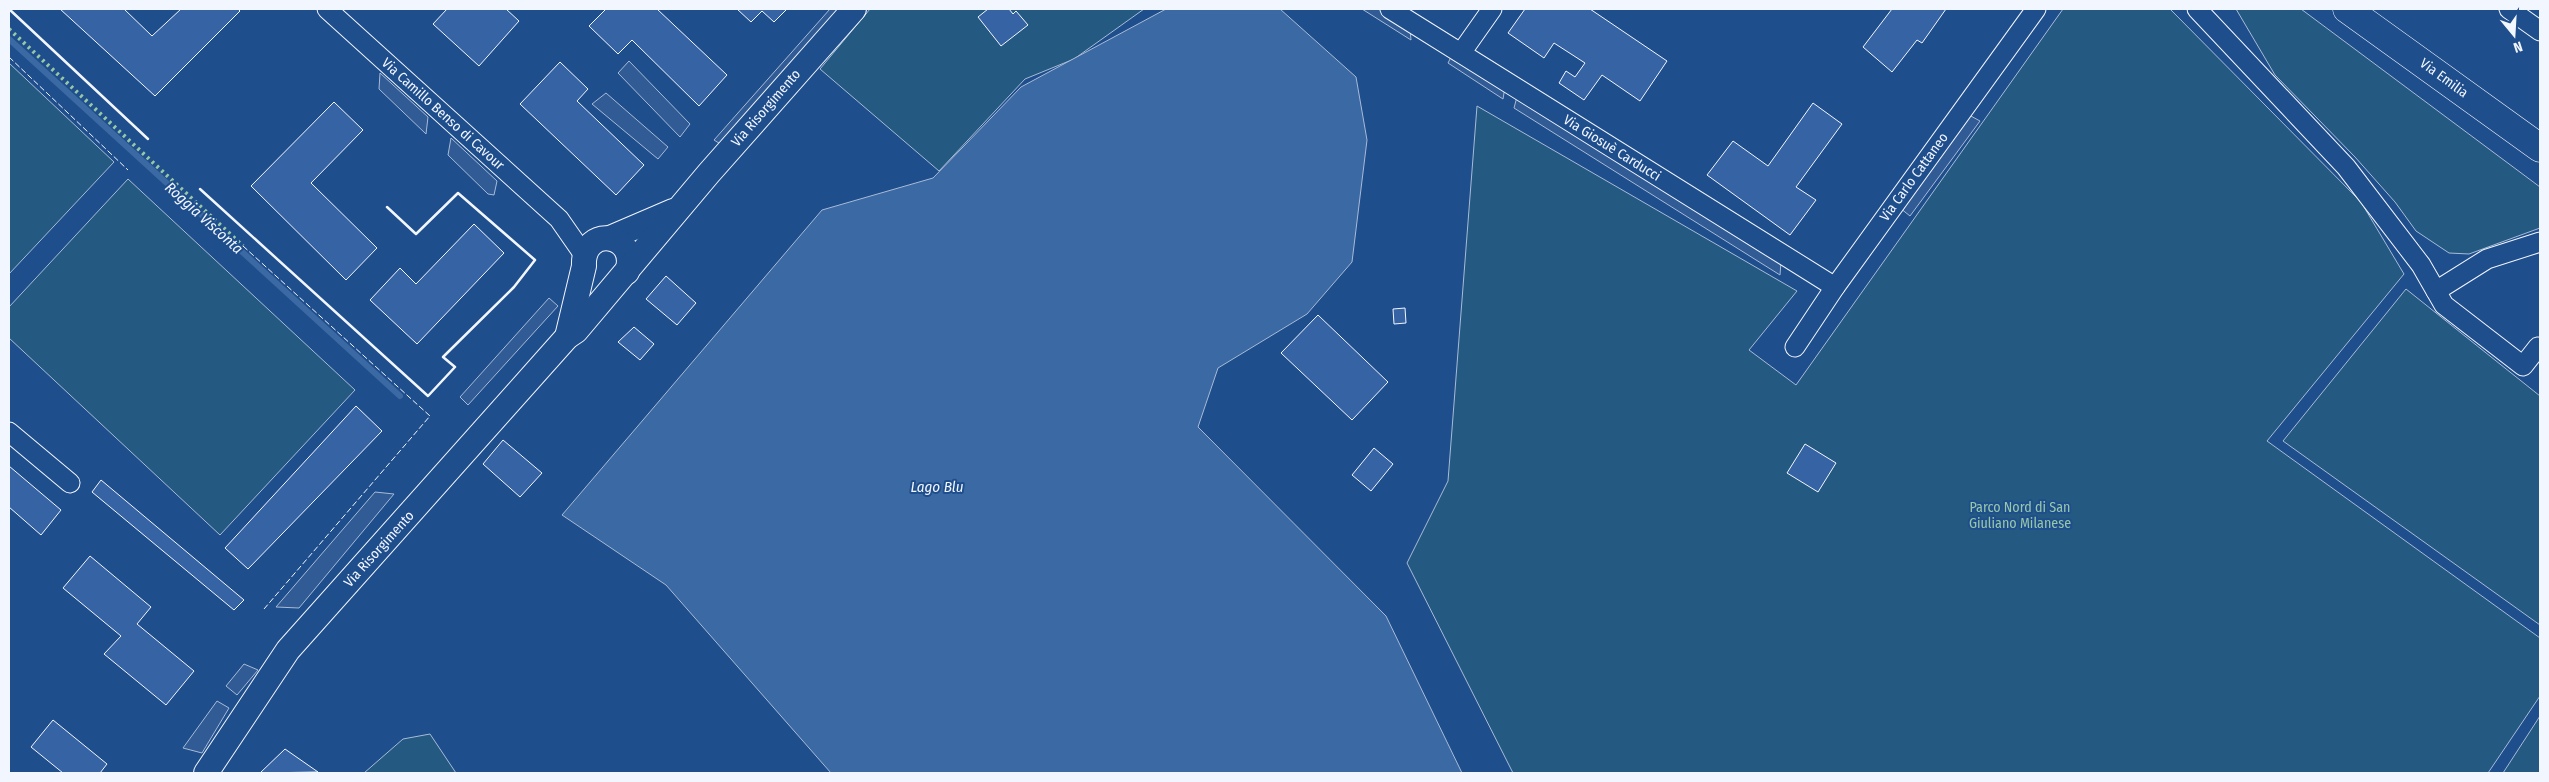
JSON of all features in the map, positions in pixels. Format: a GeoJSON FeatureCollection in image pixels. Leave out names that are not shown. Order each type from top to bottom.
{"type":"FeatureCollection","features":[{"type":"Feature","properties":{"kind":"main road","name":"Via Emilia"},"geometry":{"type":"LineString","coordinates":[[2347,9],[2540,148]]}},
{"type":"Feature","properties":{"kind":"street","name":"Via Risorgimento"},"geometry":{"type":"LineString","coordinates":[[206,773],[288,650],[567,337],[576,331],[679,208],[854,9]]}},
{"type":"Feature","properties":{"kind":"street","name":"Via Giosuè Carducci"},"geometry":{"type":"LineString","coordinates":[[1390,9],[1835,287]]}},
{"type":"Feature","properties":{"kind":"street"},"geometry":{"type":"LineString","coordinates":[[1461,53],[1492,9]]}},
{"type":"Feature","properties":{"kind":"street","name":"Via Carlo Cattaneo"},"geometry":{"type":"LineString","coordinates":[[1796,347],[1835,287],[2036,9]]}},
{"type":"Feature","properties":{"kind":"street"},"geometry":{"type":"LineString","coordinates":[[2198,9],[2346,167],[2421,265],[2444,305],[2523,366],[2538,347],[2540,349]]}},
{"type":"Feature","properties":{"kind":"street"},"geometry":{"type":"LineString","coordinates":[[2508,9],[2538,26]]}},
{"type":"Feature","properties":{"kind":"street","name":"Via Camillo Benso di Cavour"},"geometry":{"type":"LineString","coordinates":[[337,12],[593,250]]}},
{"type":"Feature","properties":{"kind":"street","name":"Via Risorgimento"},"geometry":{"type":"LineString","coordinates":[[567,337],[593,250],[679,208]]}},
{"type":"Feature","properties":{"kind":"street"},"geometry":{"type":"LineString","coordinates":[[2436,292],[2487,259],[2540,242]]}},
{"type":"Feature","properties":{"kind":"street"},"geometry":{"type":"LineString","coordinates":[[623,245],[629,258],[624,275],[615,282],[599,283],[587,274],[593,250],[623,245]]}},
{"type":"Feature","properties":{"kind":"street"},"geometry":{"type":"LineString","coordinates":[[9,432],[70,483]]}},
{"type":"Feature","properties":{"kind":"green space"},"geometry":{"type":"Polygon","coordinates":[[[870,9],[1144,9],[1074,59],[1025,79],[939,171],[820,69],[870,9]]]}},
{"type":"Feature","properties":{"kind":"green space","name":"Parco Nord di San Giuliano Milanese"},"geometry":{"type":"Polygon","coordinates":[[[2063,9],[2170,9],[2361,202],[2404,274],[2267,441],[2540,638],[2540,696],[2488,773],[1513,773],[1407,563],[1448,481],[1477,106],[1797,291],[1749,350],[1796,385],[2063,9]]]}},
{"type":"Feature","properties":{"kind":"green space"},"geometry":{"type":"Polygon","coordinates":[[[2236,9],[2301,9],[2540,187],[2540,228],[2469,254],[2449,253],[2416,231],[2395,202],[2355,157],[2275,75],[2236,9]]]}},
{"type":"Feature","properties":{"kind":"green space"},"geometry":{"type":"Polygon","coordinates":[[[9,63],[114,162],[9,274],[9,63]]]}},
{"type":"Feature","properties":{"kind":"green space"},"geometry":{"type":"Polygon","coordinates":[[[128,179],[355,390],[220,535],[9,338],[9,307],[128,179]]]}},
{"type":"Feature","properties":{"kind":"green space"},"geometry":{"type":"Polygon","coordinates":[[[2406,289],[2540,396],[2540,625],[2283,441],[2406,289]]]}},
{"type":"Feature","properties":{"kind":"green space"},"geometry":{"type":"Polygon","coordinates":[[[2540,716],[2540,773],[2503,773],[2540,716]]]}},
{"type":"Feature","properties":{"kind":"green space"},"geometry":{"type":"Polygon","coordinates":[[[430,734],[456,773],[364,773],[403,739],[430,734]]]}},
{"type":"Feature","properties":{"kind":"shaded area"},"geometry":{"type":"Polygon","coordinates":[[[830,9],[840,9],[722,145],[714,140],[830,9]]]}},
{"type":"Feature","properties":{"kind":"shaded area"},"geometry":{"type":"Polygon","coordinates":[[[1362,9],[1380,9],[1410,28],[1411,40],[1362,9]]]}},
{"type":"Feature","properties":{"kind":"shaded area"},"geometry":{"type":"Polygon","coordinates":[[[1452,55],[1505,87],[1503,99],[1448,63],[1452,55]]]}},
{"type":"Feature","properties":{"kind":"shaded area"},"geometry":{"type":"Polygon","coordinates":[[[629,61],[690,124],[680,137],[618,73],[629,61]]]}},
{"type":"Feature","properties":{"kind":"shaded area"},"geometry":{"type":"Polygon","coordinates":[[[380,73],[428,117],[426,134],[379,89],[380,73]]]}},
{"type":"Feature","properties":{"kind":"shaded area"},"geometry":{"type":"Polygon","coordinates":[[[606,93],[668,147],[658,159],[592,104],[606,93]]]}},
{"type":"Feature","properties":{"kind":"shaded area"},"geometry":{"type":"Polygon","coordinates":[[[1518,93],[1781,262],[1780,275],[1514,108],[1518,93]]]}},
{"type":"Feature","properties":{"kind":"shaded area"},"geometry":{"type":"Polygon","coordinates":[[[1969,115],[1980,121],[1910,216],[1900,208],[1969,115]]]}},
{"type":"Feature","properties":{"kind":"shaded area"},"geometry":{"type":"Polygon","coordinates":[[[451,138],[497,181],[494,195],[488,194],[448,155],[451,138]]]}},
{"type":"Feature","properties":{"kind":"shaded area"},"geometry":{"type":"Polygon","coordinates":[[[549,298],[558,306],[468,405],[460,397],[549,298]]]}},
{"type":"Feature","properties":{"kind":"shaded area"},"geometry":{"type":"Polygon","coordinates":[[[375,492],[394,494],[299,608],[276,607],[375,492]]]}},
{"type":"Feature","properties":{"kind":"shaded area"},"geometry":{"type":"Polygon","coordinates":[[[244,664],[258,670],[237,695],[226,686],[244,664]]]}},
{"type":"Feature","properties":{"kind":"shaded area"},"geometry":{"type":"Polygon","coordinates":[[[217,701],[229,708],[202,753],[183,748],[217,701]]]}},
{"type":"Feature","properties":{"kind":"water","name":"Lago Blu"},"geometry":{"type":"Polygon","coordinates":[[[1166,9],[1280,9],[1356,77],[1367,140],[1352,262],[1307,314],[1218,368],[1198,427],[1386,616],[1462,773],[831,773],[666,585],[562,515],[822,210],[933,178],[1021,87],[1166,9]]]}},
{"type":"Feature","properties":{"kind":"building"},"geometry":{"type":"Polygon","coordinates":[[[60,9],[124,9],[152,36],[181,9],[238,9],[240,11],[155,96],[60,9]]]}},
{"type":"Feature","properties":{"kind":"building"},"geometry":{"type":"Polygon","coordinates":[[[447,9],[506,9],[519,21],[479,66],[433,24],[447,9]]]}},
{"type":"Feature","properties":{"kind":"building"},"geometry":{"type":"Polygon","coordinates":[[[606,9],[657,9],[727,75],[699,106],[632,40],[618,54],[589,26],[606,9]]]}},
{"type":"Feature","properties":{"kind":"building"},"geometry":{"type":"Polygon","coordinates":[[[737,9],[787,9],[774,22],[762,11],[751,22],[737,9]]]}},
{"type":"Feature","properties":{"kind":"building"},"geometry":{"type":"Polygon","coordinates":[[[988,9],[1009,9],[1013,14],[1016,11],[1028,25],[1001,46],[978,17],[988,9]]]}},
{"type":"Feature","properties":{"kind":"building"},"geometry":{"type":"Polygon","coordinates":[[[1525,9],[1590,9],[1667,61],[1640,101],[1602,75],[1584,100],[1559,83],[1566,71],[1575,77],[1585,63],[1554,43],[1544,58],[1508,33],[1525,9]]]}},
{"type":"Feature","properties":{"kind":"building"},"geometry":{"type":"Polygon","coordinates":[[[1892,9],[1946,9],[1922,43],[1917,40],[1892,72],[1863,47],[1892,9]]]}},
{"type":"Feature","properties":{"kind":"building"},"geometry":{"type":"Polygon","coordinates":[[[560,62],[588,89],[577,101],[644,165],[616,195],[520,104],[560,62]]]}},
{"type":"Feature","properties":{"kind":"building"},"geometry":{"type":"Polygon","coordinates":[[[334,102],[363,130],[311,183],[377,248],[346,280],[251,186],[334,102]]]}},
{"type":"Feature","properties":{"kind":"building"},"geometry":{"type":"Polygon","coordinates":[[[1813,103],[1842,124],[1796,187],[1816,200],[1790,235],[1707,175],[1733,141],[1768,166],[1813,103]]]}},
{"type":"Feature","properties":{"kind":"building"},"geometry":{"type":"Polygon","coordinates":[[[474,224],[504,253],[417,344],[370,300],[400,268],[416,284],[474,224]]]}},
{"type":"Feature","properties":{"kind":"building"},"geometry":{"type":"Polygon","coordinates":[[[666,276],[696,303],[677,325],[646,299],[666,276]]]}},
{"type":"Feature","properties":{"kind":"building"},"geometry":{"type":"Polygon","coordinates":[[[1405,308],[1406,323],[1394,324],[1393,309],[1405,308]]]}},
{"type":"Feature","properties":{"kind":"building"},"geometry":{"type":"Polygon","coordinates":[[[1318,315],[1388,382],[1352,420],[1281,353],[1318,315]]]}},
{"type":"Feature","properties":{"kind":"building"},"geometry":{"type":"Polygon","coordinates":[[[634,327],[654,344],[640,360],[618,342],[634,327]]]}},
{"type":"Feature","properties":{"kind":"building"},"geometry":{"type":"Polygon","coordinates":[[[356,406],[382,431],[248,569],[225,548],[356,406]]]}},
{"type":"Feature","properties":{"kind":"building"},"geometry":{"type":"Polygon","coordinates":[[[503,440],[542,473],[520,497],[483,464],[503,440]]]}},
{"type":"Feature","properties":{"kind":"building"},"geometry":{"type":"Polygon","coordinates":[[[1805,444],[1836,463],[1818,492],[1787,473],[1805,444]]]}},
{"type":"Feature","properties":{"kind":"building"},"geometry":{"type":"Polygon","coordinates":[[[1374,448],[1393,464],[1371,491],[1352,475],[1374,448]]]}},
{"type":"Feature","properties":{"kind":"building"},"geometry":{"type":"Polygon","coordinates":[[[9,466],[61,510],[41,535],[9,507],[9,466]]]}},
{"type":"Feature","properties":{"kind":"building"},"geometry":{"type":"Polygon","coordinates":[[[101,480],[244,600],[234,610],[92,492],[101,480]]]}},
{"type":"Feature","properties":{"kind":"building"},"geometry":{"type":"Polygon","coordinates":[[[90,556],[151,607],[137,624],[194,671],[166,705],[104,654],[121,636],[63,588],[90,556]]]}},
{"type":"Feature","properties":{"kind":"building"},"geometry":{"type":"Polygon","coordinates":[[[53,720],[107,764],[100,773],[63,773],[31,747],[53,720]]]}},
{"type":"Feature","properties":{"kind":"building"},"geometry":{"type":"Polygon","coordinates":[[[285,749],[318,772],[260,773],[285,749]]]}},
{"type":"Feature","properties":{"kind":"waterway","name":"Roggia Visconta"},"geometry":{"type":"LineString","coordinates":[[9,39],[400,396]]}},
{"type":"Feature","properties":{"kind":"hedge"},"geometry":{"type":"LineString","coordinates":[[9,29],[243,246]]}},
{"type":"Feature","properties":{"kind":"fence"},"geometry":{"type":"LineString","coordinates":[[9,57],[128,170]]}},
{"type":"Feature","properties":{"kind":"fence"},"geometry":{"type":"LineString","coordinates":[[243,246],[430,416],[264,609]]}},
{"type":"Feature","properties":{"kind":"wall"},"geometry":{"type":"LineString","coordinates":[[9,9],[148,139]]}},
{"type":"Feature","properties":{"kind":"wall"},"geometry":{"type":"LineString","coordinates":[[200,189],[428,396],[455,367],[443,357],[514,287],[535,260],[458,193],[416,234],[387,207]]}}]}
